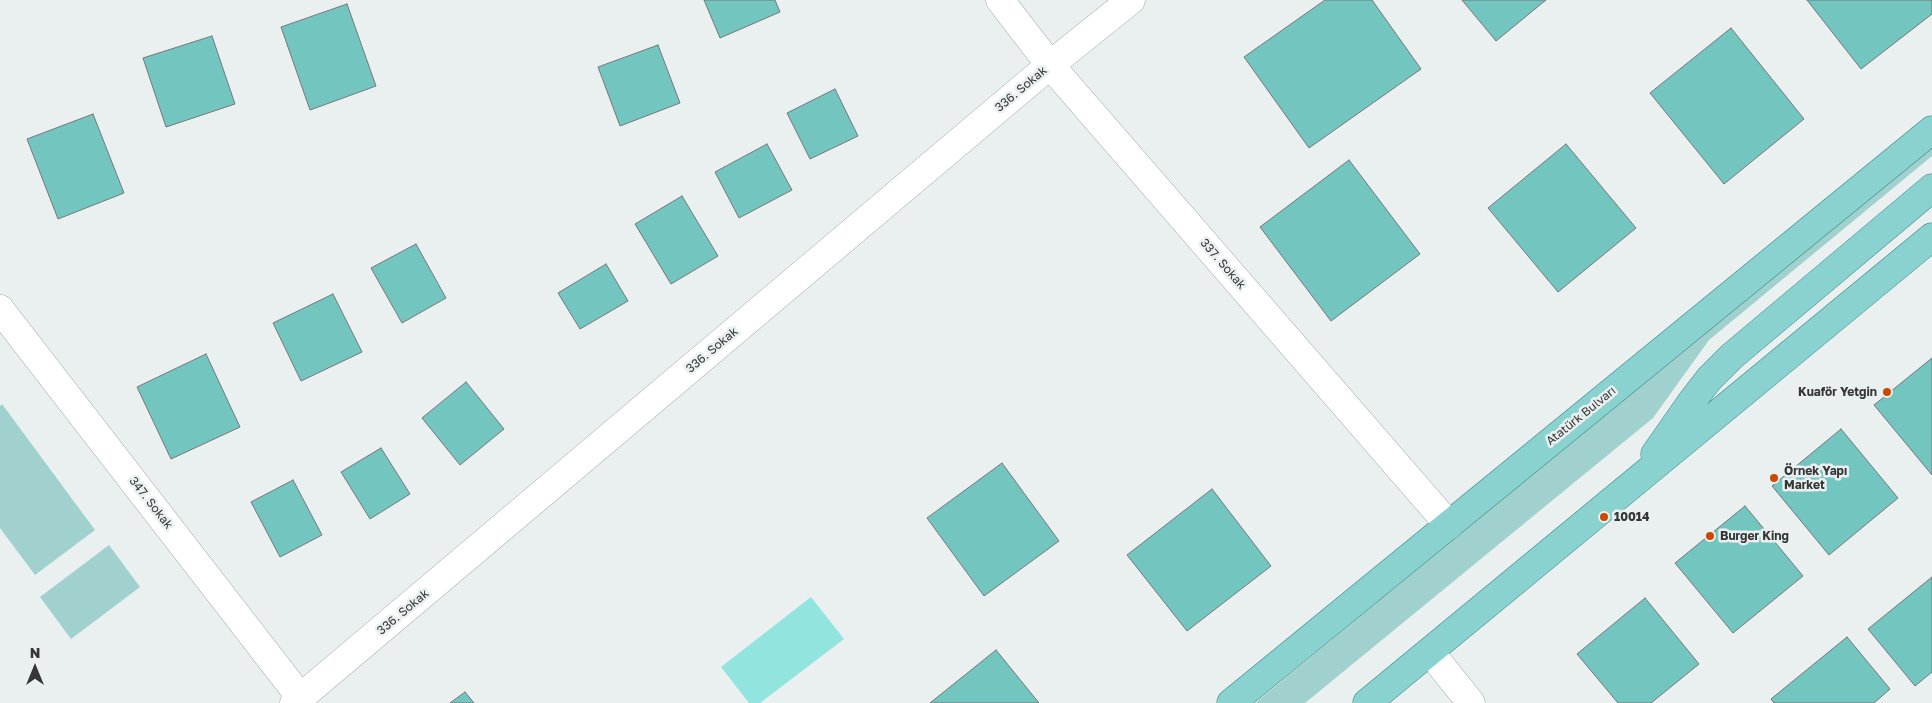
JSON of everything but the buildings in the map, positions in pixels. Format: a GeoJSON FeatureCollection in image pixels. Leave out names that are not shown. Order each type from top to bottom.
{"type":"FeatureCollection","features":[{"type":"Feature","properties":{"kind":"main road","name":"Atatürk Bulvarı"},"geometry":{"type":"LineString","coordinates":[[1231,703],[1932,130]]}},
{"type":"Feature","properties":{"kind":"main road"},"geometry":{"type":"LineString","coordinates":[[1638,480],[1692,401],[1721,367],[1932,188]]}},
{"type":"Feature","properties":{"kind":"main road"},"geometry":{"type":"LineString","coordinates":[[1367,703],[1932,237]]}},
{"type":"Feature","properties":{"kind":"street","name":"337. Sokak"},"geometry":{"type":"LineString","coordinates":[[1000,0],[1050,64],[1448,525]]}},
{"type":"Feature","properties":{"kind":"street","name":"336. Sokak"},"geometry":{"type":"LineString","coordinates":[[298,700],[1050,64],[1131,0]]}},
{"type":"Feature","properties":{"kind":"street","name":"347. Sokak"},"geometry":{"type":"LineString","coordinates":[[0,309],[298,700]]}},
{"type":"Feature","properties":{"kind":"street"},"geometry":{"type":"LineString","coordinates":[[1430,652],[1471,703]]}},
{"type":"Feature","properties":{"kind":"shaded area"},"geometry":{"type":"Polygon","coordinates":[[[1932,144],[1932,156],[1709,340],[1653,418],[1305,703],[1255,703],[1932,144]]]}},
{"type":"Feature","properties":{"kind":"shaded area"},"geometry":{"type":"Polygon","coordinates":[[[2,404],[95,530],[35,575],[0,528],[0,406],[2,404]]]}},
{"type":"Feature","properties":{"kind":"shaded area"},"geometry":{"type":"Polygon","coordinates":[[[109,545],[140,587],[71,639],[40,597],[109,545]]]}},
{"type":"Feature","properties":{"kind":"shaded area"},"geometry":{"type":"Polygon","coordinates":[[[811,597],[844,639],[760,703],[749,703],[721,667],[811,597]]]}},
{"type":"Feature","properties":{"kind":"place","name":"Kuaför Yetgin"},"geometry":{"type":"Point","coordinates":[1887,392]}},
{"type":"Feature","properties":{"kind":"place","name":"Örnek Yapı Market"},"geometry":{"type":"Point","coordinates":[1774,478]}},
{"type":"Feature","properties":{"kind":"place","name":"10014"},"geometry":{"type":"Point","coordinates":[1604,517]}},
{"type":"Feature","properties":{"kind":"place","name":"Burger King"},"geometry":{"type":"Point","coordinates":[1710,536]}}]}
